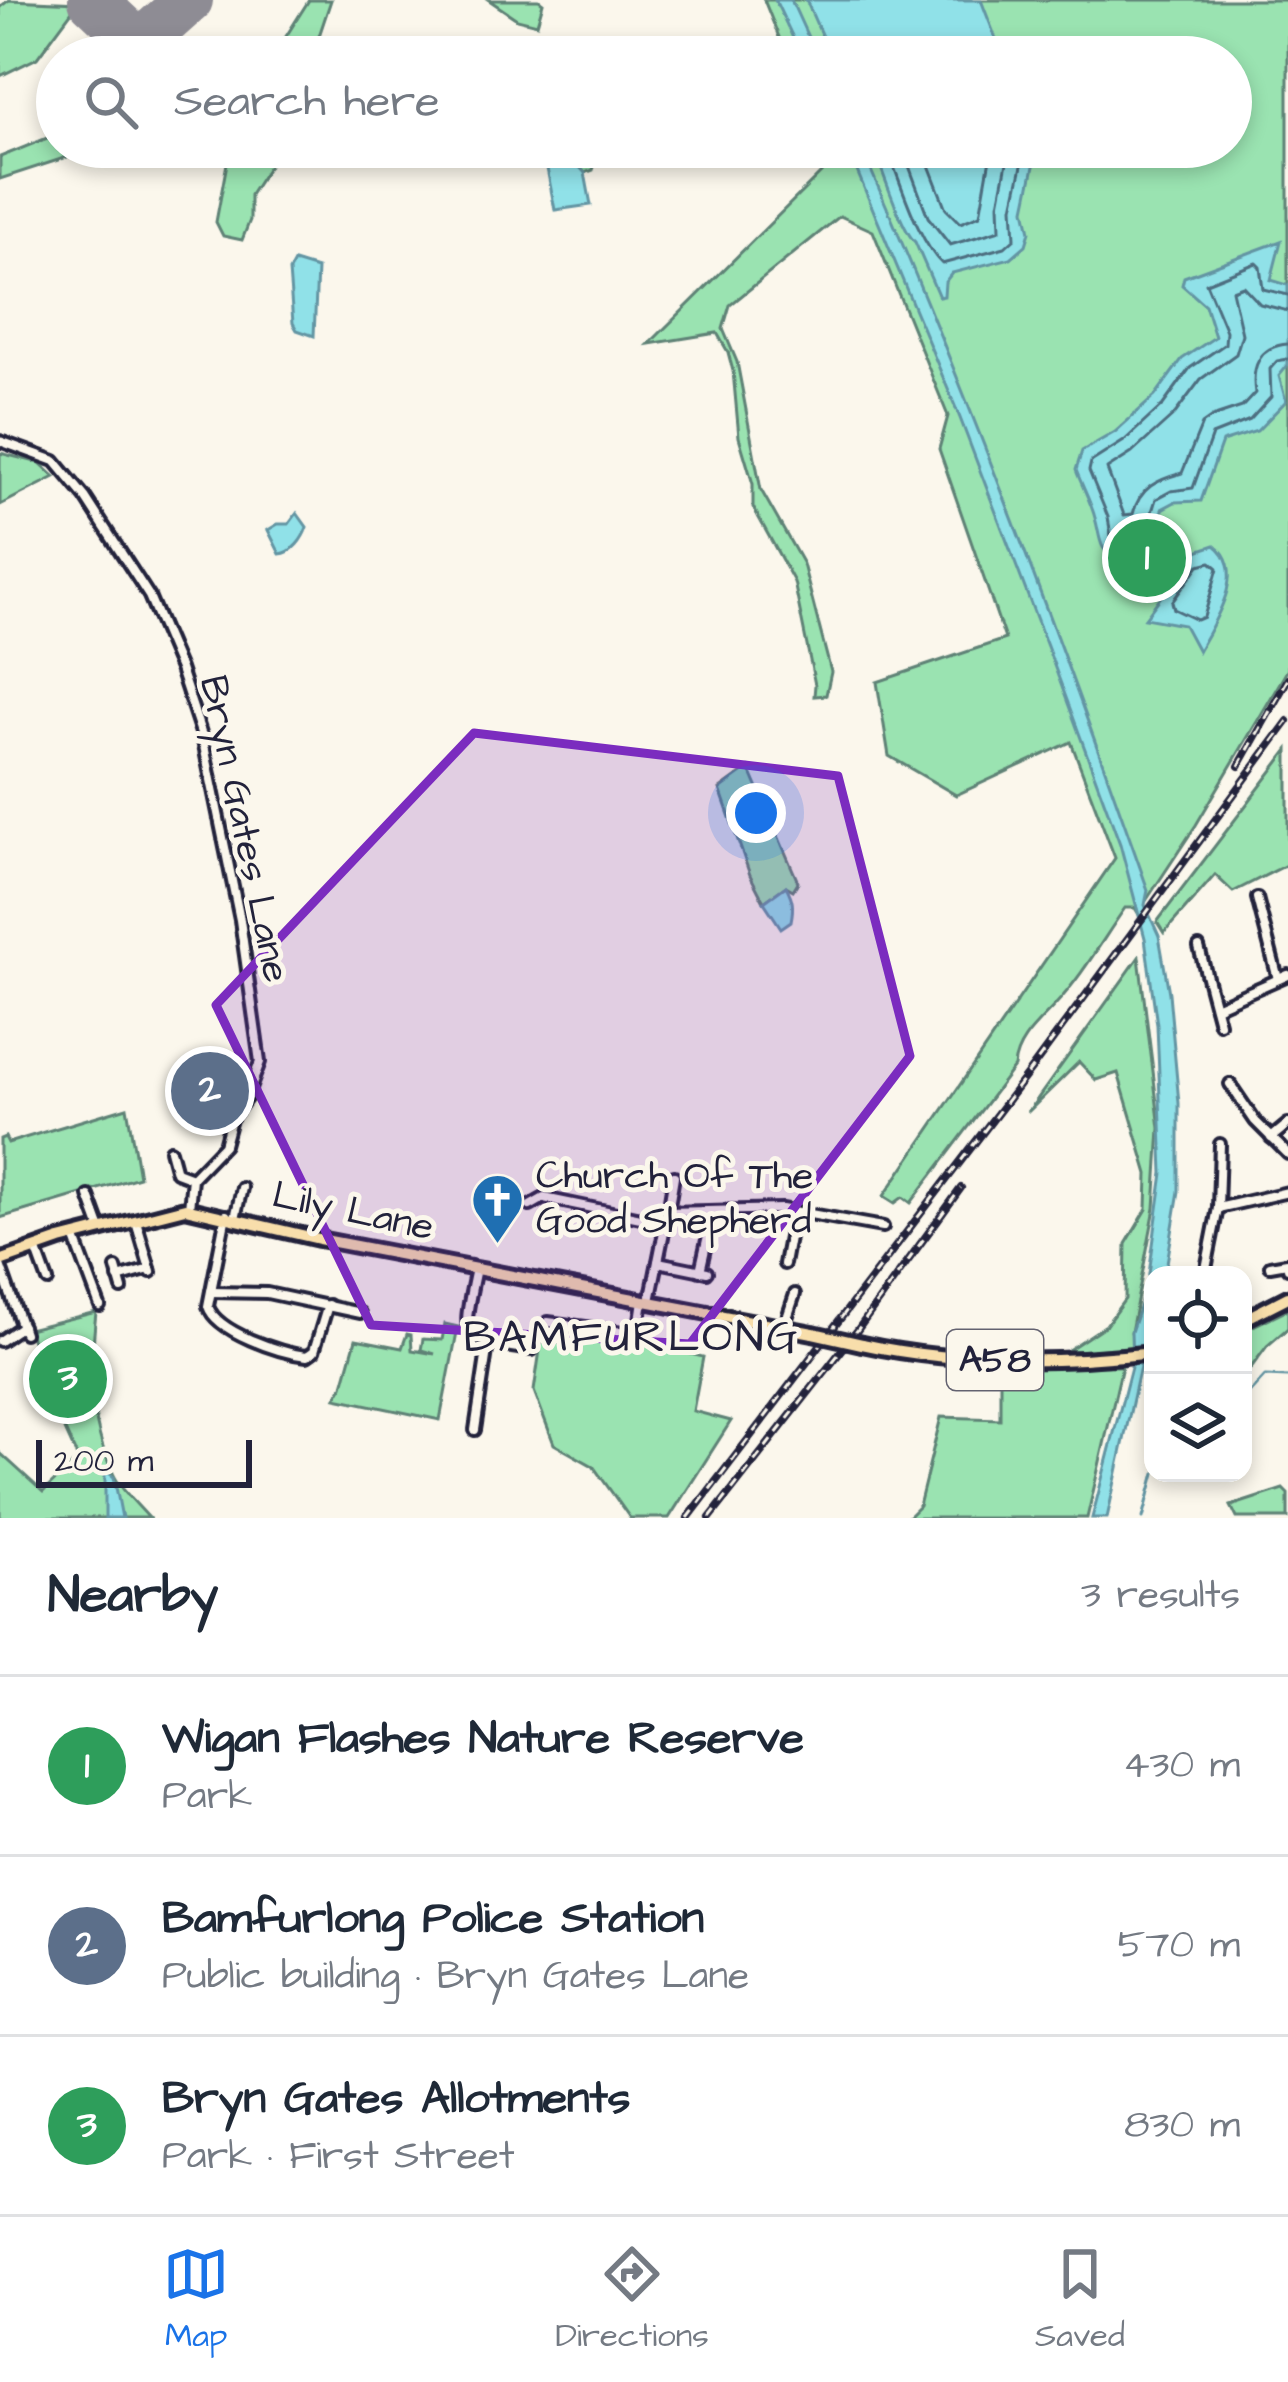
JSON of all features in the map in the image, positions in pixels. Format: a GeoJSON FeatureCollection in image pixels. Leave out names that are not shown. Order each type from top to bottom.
{"type":"FeatureCollection","features":[{"type":"Feature","properties":{"kind":"main road","name":"Lily Lane"},"geometry":{"type":"LineString","coordinates":[[185,1208],[319,1239],[943,1357],[1010,1360],[1144,1354]]}},
{"type":"Feature","properties":{"kind":"main road","name":"A58"},"geometry":{"type":"LineString","coordinates":[[0,1263],[74,1236],[185,1208]]}},
{"type":"Feature","properties":{"kind":"main road"},"geometry":{"type":"LineString","coordinates":[[1252,1316],[1288,1298]]}},
{"type":"Feature","properties":{"kind":"street","name":"Bryn Gates Lane"},"geometry":{"type":"LineString","coordinates":[[0,442],[55,461],[85,497],[148,596],[202,736],[240,920],[260,1062],[224,1145],[192,1178]]}},
{"type":"Feature","properties":{"kind":"street"},"geometry":{"type":"LineString","coordinates":[[1215,1006],[1283,977],[1257,898]]}},
{"type":"Feature","properties":{"kind":"street"},"geometry":{"type":"LineString","coordinates":[[1199,946],[1219,1023]]}},
{"type":"Feature","properties":{"kind":"street"},"geometry":{"type":"LineString","coordinates":[[1230,1084],[1270,1138],[1288,1154]]}},
{"type":"Feature","properties":{"kind":"street"},"geometry":{"type":"LineString","coordinates":[[1270,1138],[1288,1124]]}},
{"type":"Feature","properties":{"kind":"street"},"geometry":{"type":"LineString","coordinates":[[1210,1266],[1220,1144]]}},
{"type":"Feature","properties":{"kind":"street"},"geometry":{"type":"LineString","coordinates":[[170,1150],[176,1172],[192,1178],[185,1208]]}},
{"type":"Feature","properties":{"kind":"street"},"geometry":{"type":"LineString","coordinates":[[548,1322],[638,1334],[674,1176]]}},
{"type":"Feature","properties":{"kind":"street"},"geometry":{"type":"LineString","coordinates":[[242,1188],[211,1292],[211,1317],[222,1328],[307,1356],[314,1351],[328,1305]]}},
{"type":"Feature","properties":{"kind":"street"},"geometry":{"type":"LineString","coordinates":[[1218,1208],[1288,1192]]}},
{"type":"Feature","properties":{"kind":"street"},"geometry":{"type":"LineString","coordinates":[[88,1196],[100,1229]]}},
{"type":"Feature","properties":{"kind":"street"},"geometry":{"type":"LineString","coordinates":[[530,1206],[544,1198],[665,1223]]}},
{"type":"Feature","properties":{"kind":"street"},"geometry":{"type":"LineString","coordinates":[[668,1212],[794,1211],[876,1228]]}},
{"type":"Feature","properties":{"kind":"street"},"geometry":{"type":"LineString","coordinates":[[784,1264],[794,1211]]}},
{"type":"Feature","properties":{"kind":"street"},"geometry":{"type":"LineString","coordinates":[[122,1289],[117,1273],[150,1270],[135,1220]]}},
{"type":"Feature","properties":{"kind":"street"},"geometry":{"type":"LineString","coordinates":[[74,1236],[100,1306]]}},
{"type":"Feature","properties":{"kind":"street"},"geometry":{"type":"LineString","coordinates":[[658,1262],[703,1272],[707,1240]]}},
{"type":"Feature","properties":{"kind":"street"},"geometry":{"type":"LineString","coordinates":[[36,1248],[48,1281]]}},
{"type":"Feature","properties":{"kind":"street"},"geometry":{"type":"LineString","coordinates":[[0,1263],[23,1330],[0,1341]]}},
{"type":"Feature","properties":{"kind":"street"},"geometry":{"type":"LineString","coordinates":[[1270,1266],[1288,1264]]}},
{"type":"Feature","properties":{"kind":"street"},"geometry":{"type":"LineString","coordinates":[[476,1268],[466,1328],[472,1338],[532,1350]]}},
{"type":"Feature","properties":{"kind":"street"},"geometry":{"type":"LineString","coordinates":[[211,1292],[267,1293],[360,1312]]}},
{"type":"Feature","properties":{"kind":"street"},"geometry":{"type":"LineString","coordinates":[[784,1327],[795,1294]]}},
{"type":"Feature","properties":{"kind":"street"},"geometry":{"type":"LineString","coordinates":[[475,1430],[488,1343]]}},
{"type":"Feature","properties":{"kind":"highlighted area"},"geometry":{"type":"Polygon","coordinates":[[[474,733],[838,776],[910,1056],[690,1344],[371,1325],[216,1005],[474,733]]]}},
{"type":"Feature","properties":{"kind":"green space"},"geometry":{"type":"Polygon","coordinates":[[[9,0],[78,3],[53,36],[36,36],[36,58],[0,76],[0,7],[9,0]]]}},
{"type":"Feature","properties":{"kind":"green space"},"geometry":{"type":"Polygon","coordinates":[[[309,0],[331,0],[319,36],[286,36],[309,0]]]}},
{"type":"Feature","properties":{"kind":"green space"},"geometry":{"type":"Polygon","coordinates":[[[489,0],[543,3],[537,24],[517,19],[489,0]]]}},
{"type":"Feature","properties":{"kind":"green space"},"geometry":{"type":"Polygon","coordinates":[[[764,0],[1288,0],[1288,669],[1138,913],[1125,908],[1075,982],[1024,1040],[1014,1067],[911,1203],[903,1197],[895,1203],[884,1196],[1115,858],[1071,742],[956,795],[889,756],[877,682],[1005,639],[939,449],[948,416],[873,231],[840,216],[730,305],[723,329],[737,362],[761,490],[803,564],[831,672],[826,695],[814,696],[794,582],[753,507],[753,484],[739,437],[728,352],[717,333],[649,344],[822,172],[820,168],[1252,168],[1252,36],[779,36],[764,0]]]}},
{"type":"Feature","properties":{"kind":"green space"},"geometry":{"type":"Polygon","coordinates":[[[36,142],[36,167],[0,179],[0,157],[36,142]]]}},
{"type":"Feature","properties":{"kind":"green space"},"geometry":{"type":"Polygon","coordinates":[[[226,168],[267,168],[250,195],[250,220],[242,240],[223,236],[216,222],[226,168]]]}},
{"type":"Feature","properties":{"kind":"green space"},"geometry":{"type":"Polygon","coordinates":[[[0,453],[40,463],[55,477],[0,505],[0,453]]]}},
{"type":"Feature","properties":{"kind":"green space"},"geometry":{"type":"Polygon","coordinates":[[[1288,750],[1288,864],[1233,892],[1215,875],[1164,933],[1157,922],[1288,750]]]}},
{"type":"Feature","properties":{"kind":"green space"},"geometry":{"type":"Polygon","coordinates":[[[749,768],[798,882],[793,890],[786,886],[764,902],[720,789],[749,768]]]}},
{"type":"Feature","properties":{"kind":"green space"},"geometry":{"type":"Polygon","coordinates":[[[1139,957],[1160,1128],[1155,1208],[1131,1332],[1135,1347],[1065,1352],[1106,1325],[1125,1299],[1126,1244],[1147,1209],[1148,1174],[1118,1073],[1096,1080],[1079,1062],[1028,1112],[1139,957]]]}},
{"type":"Feature","properties":{"kind":"green space"},"geometry":{"type":"Polygon","coordinates":[[[127,1107],[139,1177],[0,1218],[0,1139],[5,1137],[8,1143],[127,1107]]]}},
{"type":"Feature","properties":{"kind":"green space"},"geometry":{"type":"Polygon","coordinates":[[[1288,1309],[1288,1328],[1252,1366],[1252,1327],[1288,1309]]]}},
{"type":"Feature","properties":{"kind":"green space"},"geometry":{"type":"Polygon","coordinates":[[[96,1312],[92,1374],[99,1434],[116,1479],[149,1518],[0,1518],[0,1453],[43,1492],[78,1459],[28,1329],[96,1312]]]}},
{"type":"Feature","properties":{"kind":"green space"},"geometry":{"type":"Polygon","coordinates":[[[445,1324],[458,1327],[440,1420],[336,1398],[356,1339],[402,1348],[407,1334],[412,1350],[435,1354],[421,1350],[423,1339],[442,1340],[445,1324]]]}},
{"type":"Feature","properties":{"kind":"green space"},"geometry":{"type":"Polygon","coordinates":[[[643,1342],[703,1357],[693,1411],[731,1421],[669,1518],[630,1518],[593,1466],[554,1444],[534,1391],[541,1343],[643,1342]]]}},
{"type":"Feature","properties":{"kind":"green space"},"geometry":{"type":"Polygon","coordinates":[[[1000,1365],[1122,1366],[1087,1518],[907,1518],[919,1506],[941,1417],[1000,1419],[1000,1365]]]}},
{"type":"Feature","properties":{"kind":"green space"},"geometry":{"type":"Polygon","coordinates":[[[1283,1489],[1288,1494],[1288,1518],[1237,1518],[1231,1506],[1283,1489]]]}},
{"type":"Feature","properties":{"kind":"water"},"geometry":{"type":"Polygon","coordinates":[[[775,0],[791,0],[807,36],[792,36],[775,0]]]}},
{"type":"Feature","properties":{"kind":"water"},"geometry":{"type":"Polygon","coordinates":[[[806,0],[981,0],[995,36],[822,36],[806,0]]]}},
{"type":"Feature","properties":{"kind":"water"},"geometry":{"type":"Polygon","coordinates":[[[547,168],[581,168],[591,205],[555,210],[547,168]]]}},
{"type":"Feature","properties":{"kind":"water"},"geometry":{"type":"Polygon","coordinates":[[[856,168],[870,168],[975,423],[1148,890],[1145,905],[1159,936],[1169,993],[1179,1103],[1179,1191],[1166,1266],[1150,1266],[1163,1173],[1157,1025],[1145,938],[1120,844],[960,418],[856,168]]]}},
{"type":"Feature","properties":{"kind":"water"},"geometry":{"type":"Polygon","coordinates":[[[881,168],[1034,168],[1025,209],[1030,232],[1026,245],[1011,258],[952,273],[945,282],[944,296],[939,297],[881,168]]]}},
{"type":"Feature","properties":{"kind":"water"},"geometry":{"type":"Polygon","coordinates":[[[1281,241],[1271,280],[1288,285],[1288,365],[1279,376],[1286,401],[1257,431],[1222,442],[1201,501],[1175,502],[1162,509],[1162,526],[1116,561],[1103,547],[1076,470],[1082,451],[1115,432],[1155,396],[1182,359],[1215,337],[1205,305],[1182,285],[1184,277],[1281,241]]]}},
{"type":"Feature","properties":{"kind":"water"},"geometry":{"type":"Polygon","coordinates":[[[294,262],[317,269],[314,336],[297,330],[293,323],[289,271],[294,262]]]}},
{"type":"Feature","properties":{"kind":"water"},"geometry":{"type":"Polygon","coordinates":[[[297,513],[307,527],[305,532],[293,548],[280,554],[268,530],[289,524],[297,513]]]}},
{"type":"Feature","properties":{"kind":"water"},"geometry":{"type":"Polygon","coordinates":[[[1215,545],[1225,556],[1229,582],[1198,651],[1184,625],[1145,618],[1194,552],[1215,545]]]}},
{"type":"Feature","properties":{"kind":"water"},"geometry":{"type":"Polygon","coordinates":[[[786,886],[792,916],[781,928],[764,902],[786,886]]]}},
{"type":"Feature","properties":{"kind":"water"},"geometry":{"type":"Polygon","coordinates":[[[1144,1293],[1144,1348],[1107,1518],[1092,1518],[1132,1363],[1131,1332],[1144,1293]]]}},
{"type":"Feature","properties":{"kind":"water"},"geometry":{"type":"Polygon","coordinates":[[[105,1470],[114,1477],[122,1518],[105,1518],[105,1470]]]}},
{"type":"Feature","properties":{"kind":"waterway"},"geometry":{"type":"LineString","coordinates":[[1252,1390],[1265,1376],[1288,1377]]}},
{"type":"Feature","properties":{"kind":"waterway"},"geometry":{"type":"LineString","coordinates":[[1143,1518],[1153,1482]]}},
{"type":"Feature","properties":{"kind":"runway"},"geometry":{"type":"LineString","coordinates":[[92,0],[131,36]]}},
{"type":"Feature","properties":{"kind":"runway"},"geometry":{"type":"LineString","coordinates":[[149,36],[189,0]]}},
{"type":"Feature","properties":{"kind":"railway"},"geometry":{"type":"LineString","coordinates":[[1239,766],[1288,679]]}},
{"type":"Feature","properties":{"kind":"railway"},"geometry":{"type":"LineString","coordinates":[[688,1518],[1032,1068],[1288,721]]}},
{"type":"Feature","properties":{"kind":"railway"},"geometry":{"type":"LineString","coordinates":[[710,1518],[856,1332],[961,1188]]}},
{"type":"Feature","properties":{"kind":"place","name":"Wigan Flashes Nature Reserve"},"geometry":{"type":"Point","coordinates":[1147,558]}},
{"type":"Feature","properties":{"kind":"place","name":"Bamfurlong Police Station"},"geometry":{"type":"Point","coordinates":[210,1091]}},
{"type":"Feature","properties":{"kind":"place","name":"Church Of The Good Shepherd"},"geometry":{"type":"Point","coordinates":[497,1245]}},
{"type":"Feature","properties":{"kind":"place","name":"Bryn Gates Allotments"},"geometry":{"type":"Point","coordinates":[68,1379]}},
{"type":"Feature","properties":{"kind":"district","name":"BAMFURLONG"},"geometry":{"type":"Point","coordinates":[632,1338]}}]}
